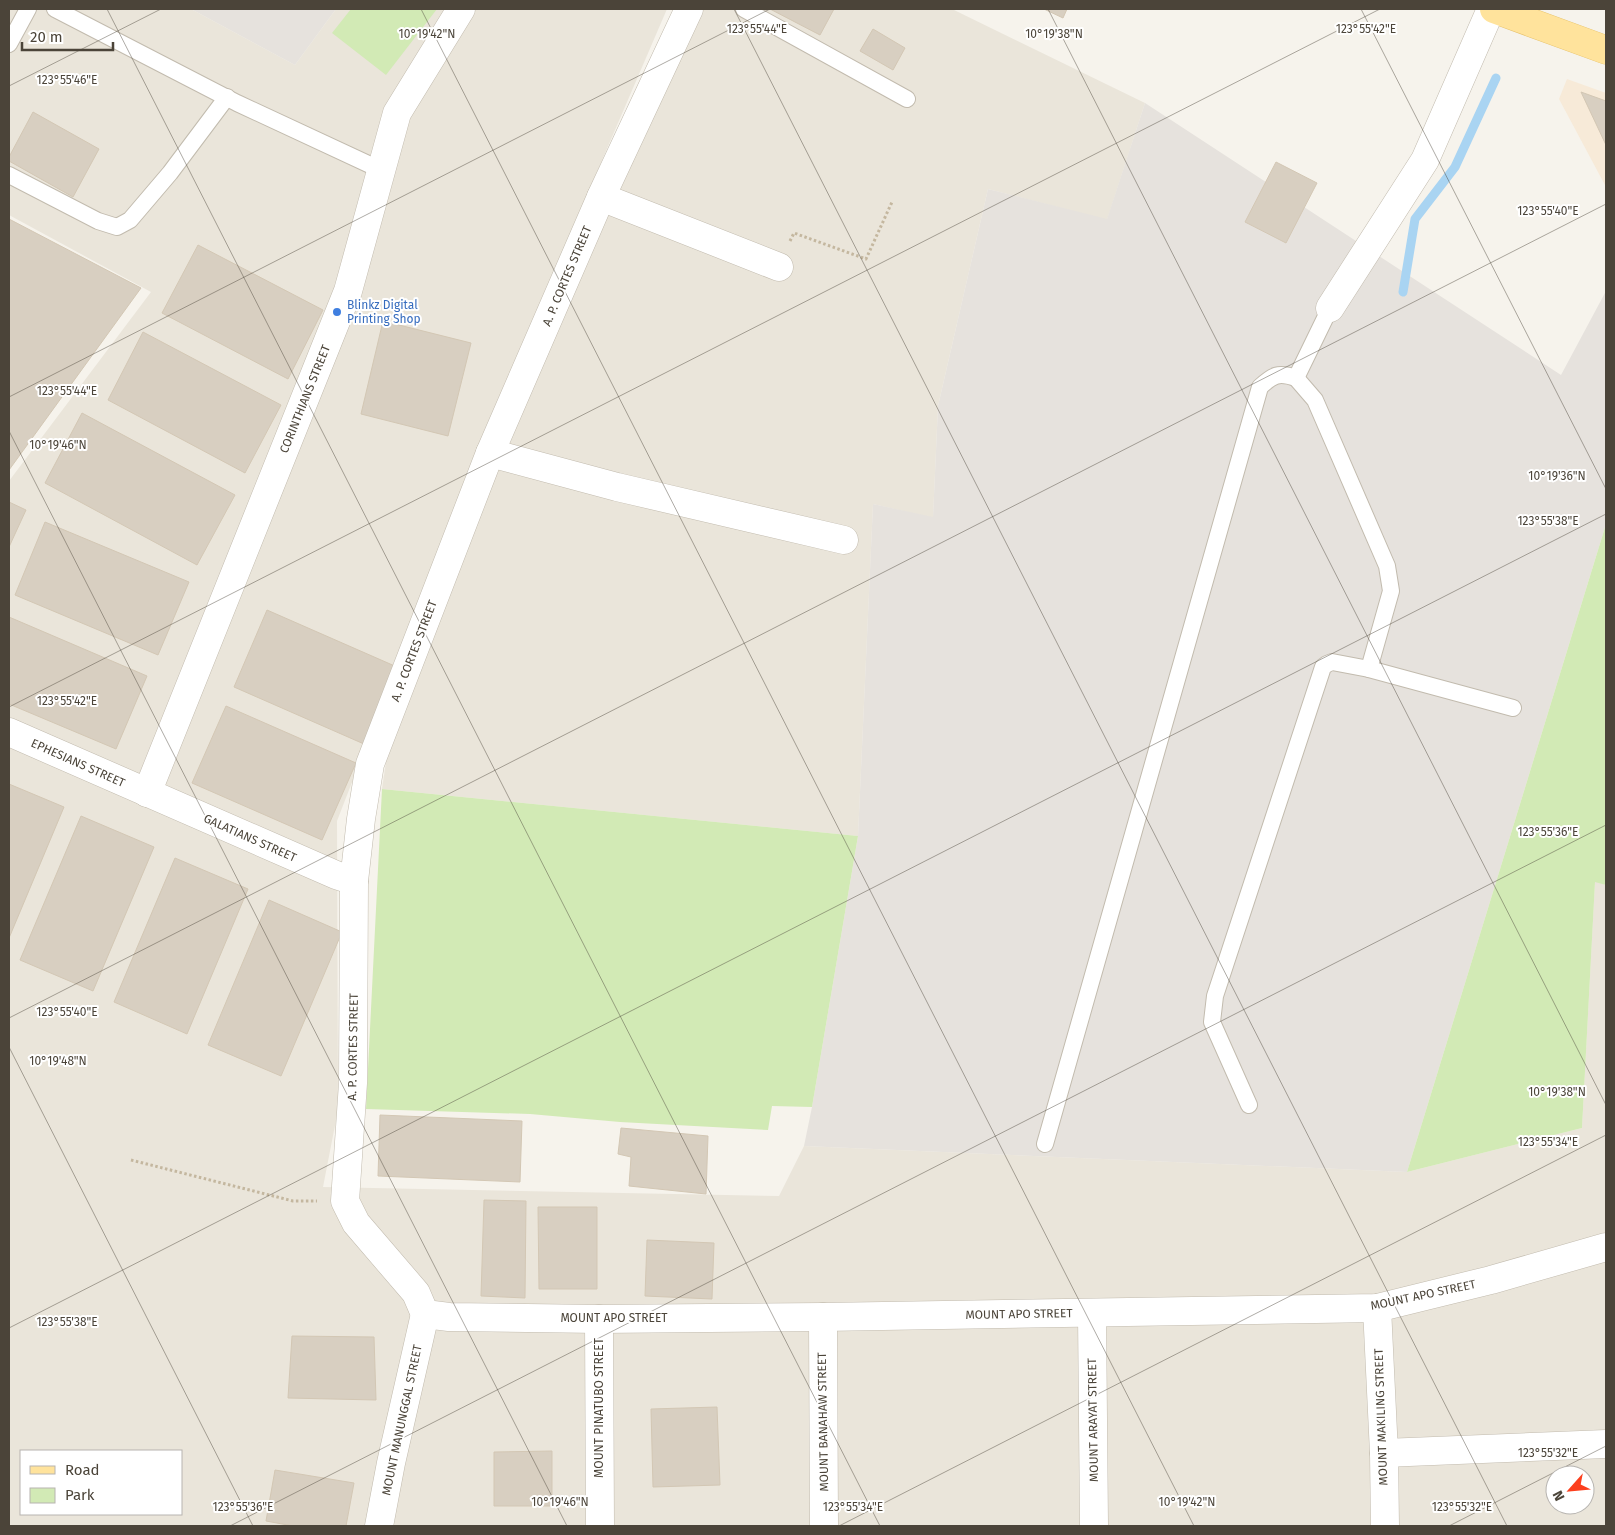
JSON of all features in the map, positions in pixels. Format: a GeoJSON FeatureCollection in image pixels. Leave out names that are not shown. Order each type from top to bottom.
{"type":"FeatureCollection","features":[{"type":"Feature","properties":{"kind":"main road"},"geometry":{"type":"LineString","coordinates":[[1493,9],[1606,50]]}},
{"type":"Feature","properties":{"kind":"street","name":"CORINTHIANS STREET"},"geometry":{"type":"LineString","coordinates":[[147,793],[348,292],[397,113],[461,9]]}},
{"type":"Feature","properties":{"kind":"street","name":"A. P. CORTES STREET"},"geometry":{"type":"LineString","coordinates":[[345,1201],[353,1083],[354,881],[370,764],[490,453],[601,197],[689,9]]}},
{"type":"Feature","properties":{"kind":"street"},"geometry":{"type":"LineString","coordinates":[[1330,308],[1425,160],[1493,9]]}},
{"type":"Feature","properties":{"kind":"street"},"geometry":{"type":"LineString","coordinates":[[601,197],[779,267]]}},
{"type":"Feature","properties":{"kind":"street"},"geometry":{"type":"LineString","coordinates":[[490,453],[617,487],[844,540]]}},
{"type":"Feature","properties":{"kind":"street","name":"EPHESIANS STREET"},"geometry":{"type":"LineString","coordinates":[[9,732],[147,793]]}},
{"type":"Feature","properties":{"kind":"street","name":"GALATIANS STREET"},"geometry":{"type":"LineString","coordinates":[[147,793],[336,875],[354,881]]}},
{"type":"Feature","properties":{"kind":"street"},"geometry":{"type":"LineString","coordinates":[[345,1201],[356,1223],[416,1293],[425,1314]]}},
{"type":"Feature","properties":{"kind":"street","name":"MOUNT APO STREET"},"geometry":{"type":"LineString","coordinates":[[425,1314],[449,1317],[599,1319],[1377,1308],[1491,1280],[1606,1247]]}},
{"type":"Feature","properties":{"kind":"street","name":"MOUNT MAKILING STREET"},"geometry":{"type":"LineString","coordinates":[[1377,1308],[1384,1453],[1385,1526]]}},
{"type":"Feature","properties":{"kind":"street","name":"MOUNT ARAYAT STREET"},"geometry":{"type":"LineString","coordinates":[[1092,1313],[1094,1526]]}},
{"type":"Feature","properties":{"kind":"street","name":"MOUNT MANUNGGAL STREET"},"geometry":{"type":"LineString","coordinates":[[379,1526],[391,1463],[425,1314]]}},
{"type":"Feature","properties":{"kind":"street","name":"MOUNT BANAHAW STREET"},"geometry":{"type":"LineString","coordinates":[[822,1317],[824,1526]]}},
{"type":"Feature","properties":{"kind":"street","name":"MOUNT PINATUBO STREET"},"geometry":{"type":"LineString","coordinates":[[599,1319],[600,1526]]}},
{"type":"Feature","properties":{"kind":"street"},"geometry":{"type":"LineString","coordinates":[[1384,1453],[1606,1444]]}},
{"type":"Feature","properties":{"kind":"lane"},"geometry":{"type":"LineString","coordinates":[[9,44],[28,9]]}},
{"type":"Feature","properties":{"kind":"lane"},"geometry":{"type":"LineString","coordinates":[[55,9],[227,97],[381,170]]}},
{"type":"Feature","properties":{"kind":"lane"},"geometry":{"type":"LineString","coordinates":[[744,9],[907,99]]}},
{"type":"Feature","properties":{"kind":"lane"},"geometry":{"type":"LineString","coordinates":[[9,175],[98,221],[117,227],[130,220],[170,174],[227,97]]}},
{"type":"Feature","properties":{"kind":"lane"},"geometry":{"type":"LineString","coordinates":[[1296,378],[1330,308]]}},
{"type":"Feature","properties":{"kind":"lane"},"geometry":{"type":"LineString","coordinates":[[1045,1144],[1260,387],[1270,379],[1284,374],[1296,378],[1315,400],[1387,566],[1391,591],[1369,669]]}},
{"type":"Feature","properties":{"kind":"lane"},"geometry":{"type":"LineString","coordinates":[[1249,1105],[1212,1022],[1215,996],[1322,668],[1332,662],[1369,669],[1513,708]]}},
{"type":"Feature","properties":{"kind":"path"},"geometry":{"type":"LineString","coordinates":[[779,267],[794,233],[866,258],[892,202]]}},
{"type":"Feature","properties":{"kind":"path"},"geometry":{"type":"LineString","coordinates":[[131,1160],[292,1201],[345,1201]]}},
{"type":"Feature","properties":{"kind":"shaded area"},"geometry":{"type":"Polygon","coordinates":[[[9,9],[191,9],[295,65],[336,9],[667,9],[508,379],[337,821],[338,1110],[323,1187],[779,1196],[804,1146],[1407,1172],[1582,1128],[1595,881],[1606,885],[1606,1526],[9,1526],[9,481],[151,292],[9,215],[9,9]]]}},
{"type":"Feature","properties":{"kind":"shaded area"},"geometry":{"type":"Polygon","coordinates":[[[191,9],[336,9],[295,65],[191,9]]]}},
{"type":"Feature","properties":{"kind":"shaded area"},"geometry":{"type":"Polygon","coordinates":[[[701,9],[952,9],[1145,103],[1107,220],[988,189],[938,406],[933,518],[873,504],[858,836],[382,789],[390,735],[495,460],[701,9]]]}},
{"type":"Feature","properties":{"kind":"shaded area"},"geometry":{"type":"Polygon","coordinates":[[[1567,79],[1606,93],[1606,187],[1559,99],[1567,79]]]}},
{"type":"Feature","properties":{"kind":"shaded area"},"geometry":{"type":"Polygon","coordinates":[[[1145,103],[1561,375],[1606,291],[1606,524],[1407,1172],[804,1146],[858,836],[873,504],[933,517],[938,406],[988,189],[1107,219],[1145,103]]]}},
{"type":"Feature","properties":{"kind":"green space"},"geometry":{"type":"Polygon","coordinates":[[[351,9],[437,9],[386,75],[332,33],[351,9]]]}},
{"type":"Feature","properties":{"kind":"green space"},"geometry":{"type":"Polygon","coordinates":[[[1606,524],[1606,885],[1595,882],[1582,1128],[1407,1172],[1606,524]]]}},
{"type":"Feature","properties":{"kind":"green space"},"geometry":{"type":"Polygon","coordinates":[[[382,789],[858,836],[812,1107],[772,1106],[768,1130],[620,1122],[530,1114],[366,1109],[382,789]]]}},
{"type":"Feature","properties":{"kind":"building"},"geometry":{"type":"Polygon","coordinates":[[[770,9],[834,9],[820,35],[770,9]]]}},
{"type":"Feature","properties":{"kind":"building"},"geometry":{"type":"Polygon","coordinates":[[[1044,9],[1067,9],[1063,18],[1044,9]]]}},
{"type":"Feature","properties":{"kind":"building"},"geometry":{"type":"Polygon","coordinates":[[[873,29],[905,48],[893,70],[860,51],[873,29]]]}},
{"type":"Feature","properties":{"kind":"building"},"geometry":{"type":"Polygon","coordinates":[[[1581,92],[1606,101],[1606,145],[1581,92]]]}},
{"type":"Feature","properties":{"kind":"building"},"geometry":{"type":"Polygon","coordinates":[[[33,112],[99,149],[73,197],[9,161],[9,157],[33,112]]]}},
{"type":"Feature","properties":{"kind":"building"},"geometry":{"type":"Polygon","coordinates":[[[1276,162],[1317,183],[1286,243],[1245,222],[1276,162]]]}},
{"type":"Feature","properties":{"kind":"building"},"geometry":{"type":"Polygon","coordinates":[[[9,219],[141,288],[9,470],[9,219]]]}},
{"type":"Feature","properties":{"kind":"building"},"geometry":{"type":"Polygon","coordinates":[[[198,245],[323,310],[288,379],[162,313],[198,245]]]}},
{"type":"Feature","properties":{"kind":"building"},"geometry":{"type":"Polygon","coordinates":[[[383,321],[471,343],[448,436],[361,414],[383,321]]]}},
{"type":"Feature","properties":{"kind":"building"},"geometry":{"type":"Polygon","coordinates":[[[143,332],[281,405],[245,473],[108,400],[143,332]]]}},
{"type":"Feature","properties":{"kind":"building"},"geometry":{"type":"Polygon","coordinates":[[[82,413],[235,495],[197,565],[45,483],[82,413]]]}},
{"type":"Feature","properties":{"kind":"building"},"geometry":{"type":"Polygon","coordinates":[[[9,502],[26,510],[9,547],[9,502]]]}},
{"type":"Feature","properties":{"kind":"building"},"geometry":{"type":"Polygon","coordinates":[[[45,522],[189,582],[158,655],[15,595],[45,522]]]}},
{"type":"Feature","properties":{"kind":"building"},"geometry":{"type":"Polygon","coordinates":[[[267,610],[397,667],[364,744],[234,687],[267,610]]]}},
{"type":"Feature","properties":{"kind":"building"},"geometry":{"type":"Polygon","coordinates":[[[9,617],[147,676],[116,749],[9,704],[9,617]]]}},
{"type":"Feature","properties":{"kind":"building"},"geometry":{"type":"Polygon","coordinates":[[[226,706],[356,763],[322,840],[192,783],[226,706]]]}},
{"type":"Feature","properties":{"kind":"building"},"geometry":{"type":"Polygon","coordinates":[[[9,784],[64,807],[9,938],[9,784]]]}},
{"type":"Feature","properties":{"kind":"building"},"geometry":{"type":"Polygon","coordinates":[[[81,816],[154,847],[93,991],[20,960],[81,816]]]}},
{"type":"Feature","properties":{"kind":"building"},"geometry":{"type":"Polygon","coordinates":[[[175,858],[248,889],[187,1034],[114,1002],[175,858]]]}},
{"type":"Feature","properties":{"kind":"building"},"geometry":{"type":"Polygon","coordinates":[[[269,900],[342,932],[281,1076],[208,1045],[269,900]]]}},
{"type":"Feature","properties":{"kind":"building"},"geometry":{"type":"Polygon","coordinates":[[[380,1115],[522,1121],[520,1182],[378,1176],[380,1115]]]}},
{"type":"Feature","properties":{"kind":"building"},"geometry":{"type":"Polygon","coordinates":[[[621,1128],[708,1136],[706,1194],[629,1186],[631,1157],[618,1154],[621,1128]]]}},
{"type":"Feature","properties":{"kind":"building"},"geometry":{"type":"Polygon","coordinates":[[[484,1200],[526,1201],[525,1298],[481,1296],[484,1200]]]}},
{"type":"Feature","properties":{"kind":"building"},"geometry":{"type":"Polygon","coordinates":[[[538,1207],[597,1207],[597,1289],[539,1289],[538,1207]]]}},
{"type":"Feature","properties":{"kind":"building"},"geometry":{"type":"Polygon","coordinates":[[[647,1240],[714,1243],[712,1299],[645,1296],[647,1240]]]}},
{"type":"Feature","properties":{"kind":"building"},"geometry":{"type":"Polygon","coordinates":[[[292,1336],[374,1337],[376,1400],[288,1398],[292,1336]]]}},
{"type":"Feature","properties":{"kind":"building"},"geometry":{"type":"Polygon","coordinates":[[[717,1407],[720,1485],[653,1487],[651,1409],[717,1407]]]}},
{"type":"Feature","properties":{"kind":"building"},"geometry":{"type":"Polygon","coordinates":[[[552,1451],[552,1506],[494,1506],[494,1452],[552,1451]]]}},
{"type":"Feature","properties":{"kind":"building"},"geometry":{"type":"Polygon","coordinates":[[[275,1470],[354,1483],[346,1526],[293,1526],[266,1521],[275,1470]]]}},
{"type":"Feature","properties":{"kind":"waterway"},"geometry":{"type":"LineString","coordinates":[[1403,292],[1415,219],[1455,167],[1496,78]]}},
{"type":"Feature","properties":{"kind":"place","name":"Blinkz Digital Printing Shop"},"geometry":{"type":"Point","coordinates":[337,312]}}]}
